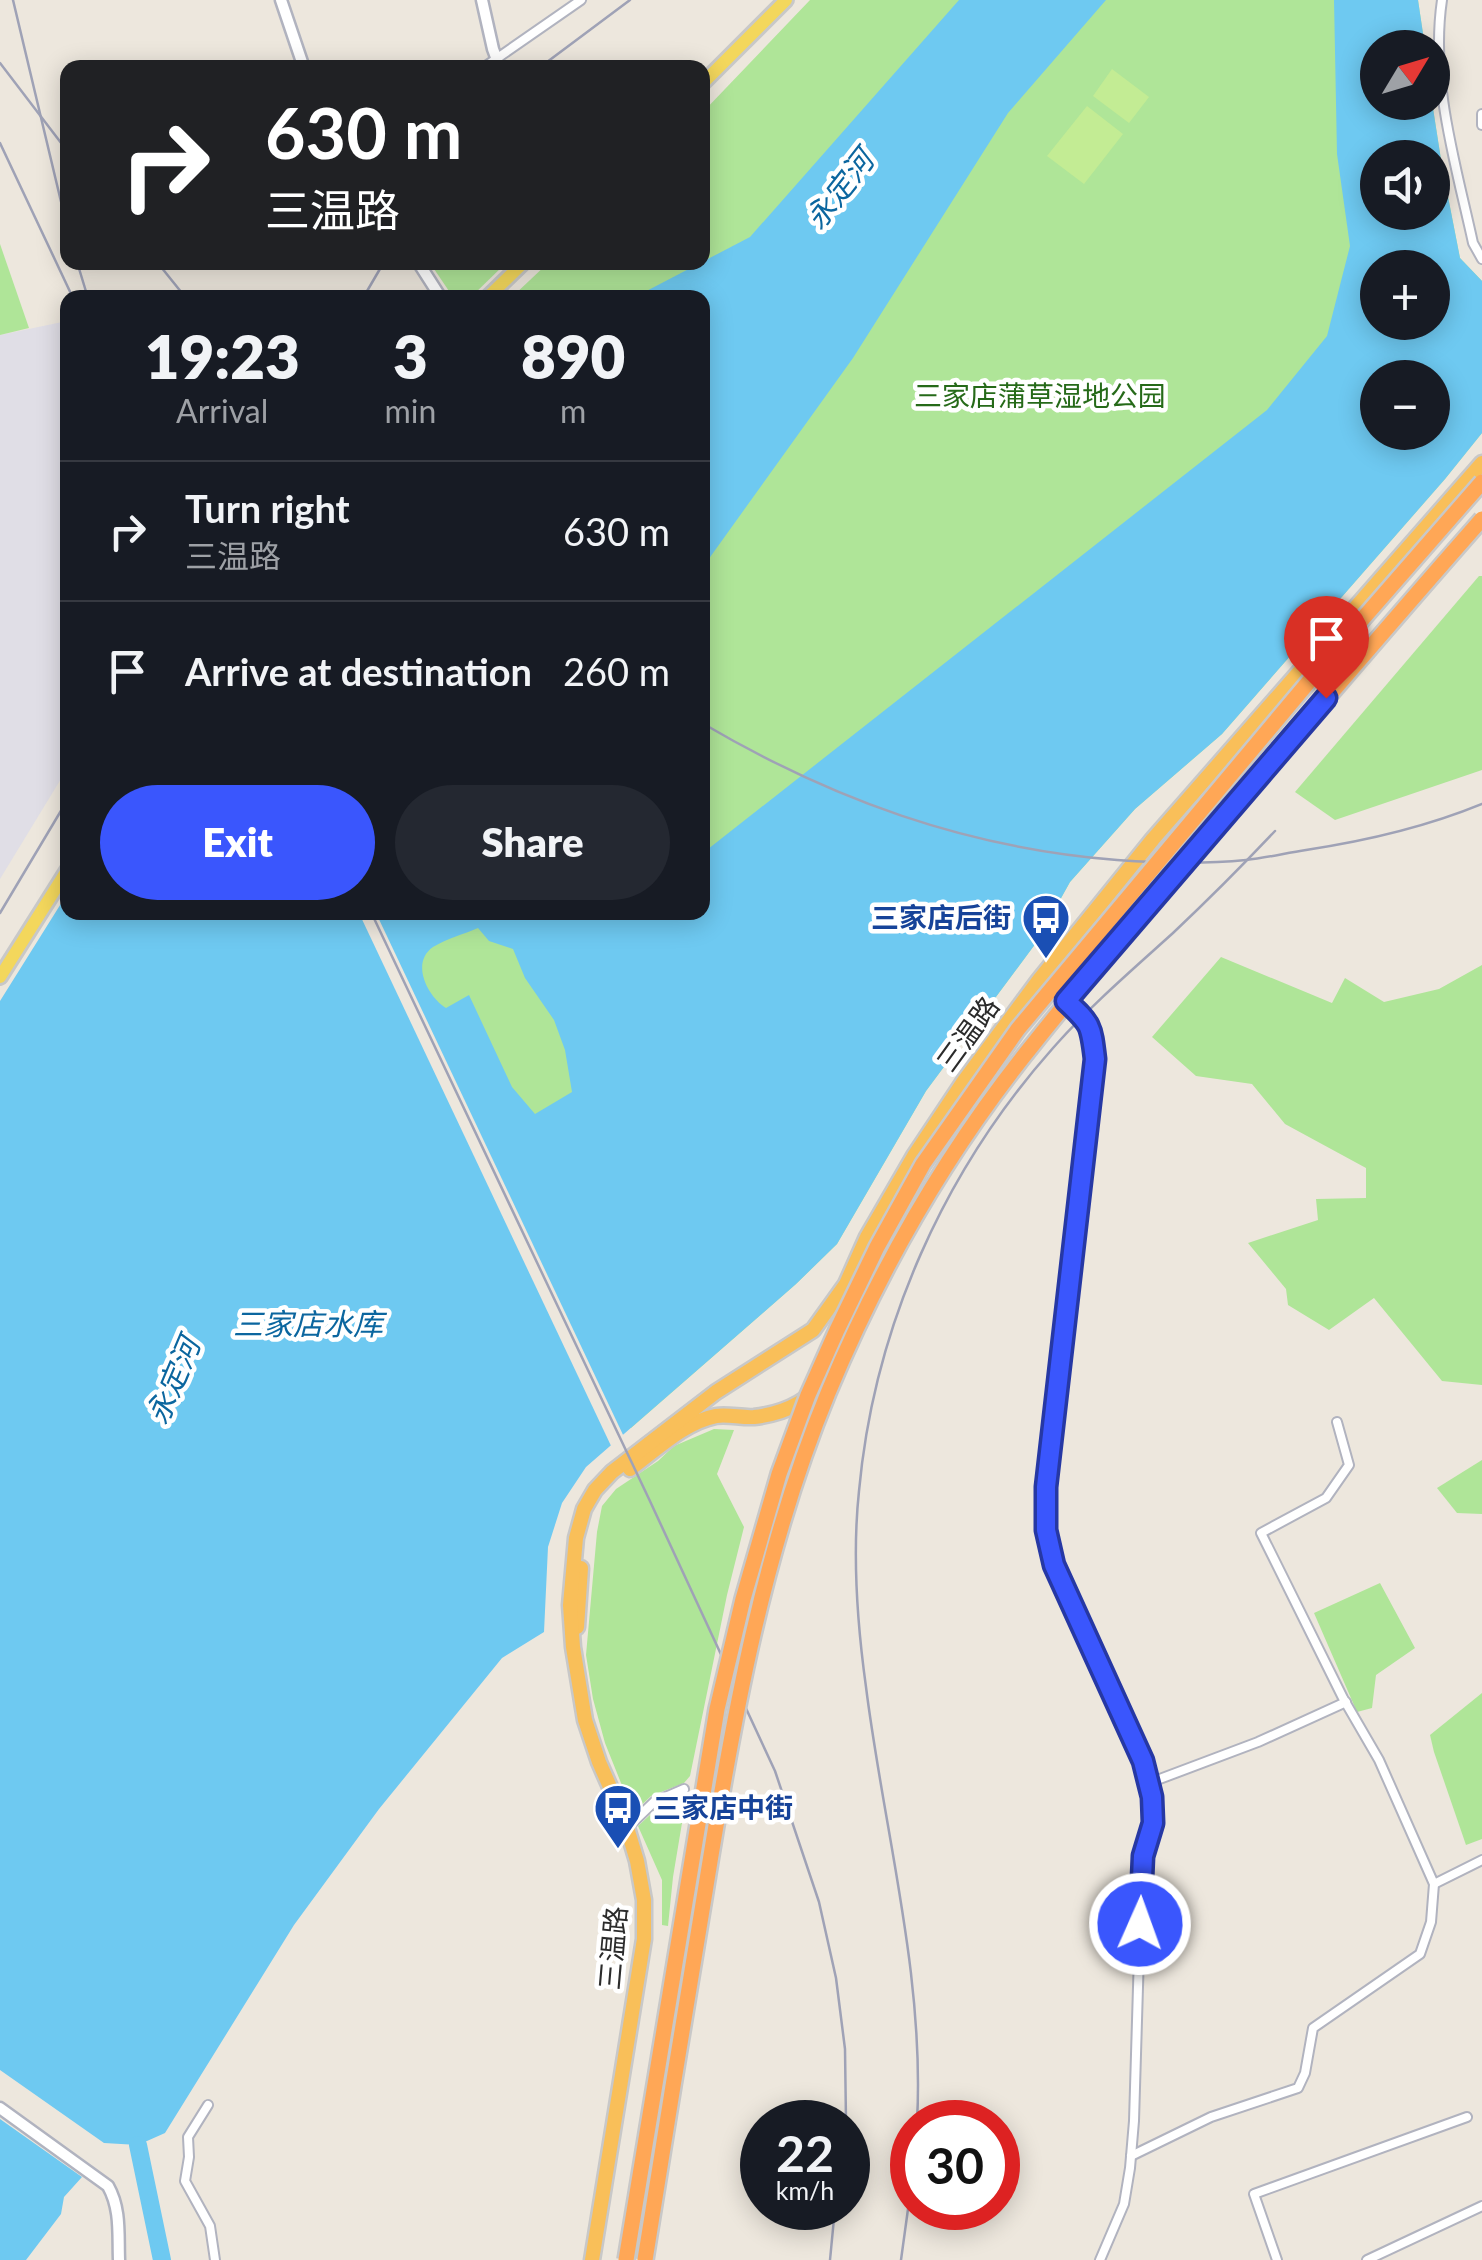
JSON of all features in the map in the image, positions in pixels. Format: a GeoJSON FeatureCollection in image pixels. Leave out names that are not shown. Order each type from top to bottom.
{"type":"FeatureCollection","features":[{"type":"Feature","properties":{"kind":"highway","name":"三温路"},"geometry":{"type":"LineString","coordinates":[[592,2260],[644,1939],[644,1900],[638,1861],[586,1720],[573,1647],[570,1605],[574,1554],[584,1509],[612,1472],[716,1392],[813,1330],[846,1284],[867,1237],[914,1156],[1039,980],[1153,839],[1482,463]]}},
{"type":"Feature","properties":{"kind":"highway"},"geometry":{"type":"LineString","coordinates":[[626,2260],[716,1709],[742,1599],[779,1474],[836,1330],[923,1164],[1018,1029],[1332,654],[1482,482]]}},
{"type":"Feature","properties":{"kind":"highway","name":"三温路"},"geometry":{"type":"LineString","coordinates":[[573,1647],[580,1609],[584,1540],[590,1513],[600,1494],[689,1427],[715,1416],[754,1417],[786,1410],[817,1392],[836,1368],[930,1190],[1066,1001],[1482,519]]}},
{"type":"Feature","properties":{"kind":"highway"},"geometry":{"type":"LineString","coordinates":[[984,1110],[1034,1043],[1338,684]]}},
{"type":"Feature","properties":{"kind":"highway"},"geometry":{"type":"LineString","coordinates":[[645,2260],[735,1716],[756,1622],[796,1478],[853,1336]]}},
{"type":"Feature","properties":{"kind":"main road"},"geometry":{"type":"LineString","coordinates":[[710,76],[786,0]]}},
{"type":"Feature","properties":{"kind":"main road"},"geometry":{"type":"LineString","coordinates":[[495,290],[516,270]]}},
{"type":"Feature","properties":{"kind":"main road"},"geometry":{"type":"LineString","coordinates":[[1,973],[60,881]]}},
{"type":"Feature","properties":{"kind":"street"},"geometry":{"type":"LineString","coordinates":[[281,0],[301,60]]}},
{"type":"Feature","properties":{"kind":"street"},"geometry":{"type":"LineString","coordinates":[[482,0],[497,60]]}},
{"type":"Feature","properties":{"kind":"street"},"geometry":{"type":"LineString","coordinates":[[502,60],[582,0]]}},
{"type":"Feature","properties":{"kind":"street"},"geometry":{"type":"LineString","coordinates":[[1442,0],[1446,111],[1473,243],[1482,259]]}},
{"type":"Feature","properties":{"kind":"street"},"geometry":{"type":"LineString","coordinates":[[1482,114],[1482,125]]}},
{"type":"Feature","properties":{"kind":"street"},"geometry":{"type":"LineString","coordinates":[[1039,980],[1086,1020],[1092,1029],[1095,1059],[1046,1487],[1046,1530],[1054,1565],[1143,1761],[1153,1823],[1143,1856],[1130,2156],[1124,2204],[1100,2260]]}},
{"type":"Feature","properties":{"kind":"street"},"geometry":{"type":"LineString","coordinates":[[1130,2156],[1211,2117],[1298,2088],[1314,2028],[1420,1954],[1431,1922],[1434,1884],[1379,1760],[1260,1533],[1326,1498],[1342,1476],[1349,1464],[1338,1422]]}},
{"type":"Feature","properties":{"kind":"street"},"geometry":{"type":"LineString","coordinates":[[1148,1783],[1258,1742],[1346,1702]]}},
{"type":"Feature","properties":{"kind":"street"},"geometry":{"type":"LineString","coordinates":[[627,1828],[654,1802],[684,1789]]}},
{"type":"Feature","properties":{"kind":"street"},"geometry":{"type":"LineString","coordinates":[[1434,1884],[1482,1860]]}},
{"type":"Feature","properties":{"kind":"street"},"geometry":{"type":"LineString","coordinates":[[208,2105],[188,2137],[184,2181],[210,2226],[215,2260]]}},
{"type":"Feature","properties":{"kind":"street"},"geometry":{"type":"LineString","coordinates":[[0,2108],[108,2186],[118,2214],[119,2260]]}},
{"type":"Feature","properties":{"kind":"street"},"geometry":{"type":"LineString","coordinates":[[1277,2260],[1254,2194],[1467,2117]]}},
{"type":"Feature","properties":{"kind":"street"},"geometry":{"type":"LineString","coordinates":[[1366,2260],[1482,2206]]}},
{"type":"Feature","properties":{"kind":"shaded area"},"geometry":{"type":"Polygon","coordinates":[[[60,322],[60,780],[0,879],[0,335],[60,322]]]}},
{"type":"Feature","properties":{"kind":"green space","name":"三家店蒲草湿地公园"},"geometry":{"type":"Polygon","coordinates":[[[810,0],[1418,0],[1422,30],[1360,30],[1360,120],[1435,120],[1438,140],[1360,140],[1360,230],[1450,230],[1450,207],[1460,258],[1482,281],[1482,433],[1222,734],[1135,809],[1070,882],[1036,943],[926,1091],[837,1244],[631,1428],[389,920],[710,920],[710,290],[519,290],[541,270],[710,270],[710,105],[810,0]]]}},
{"type":"Feature","properties":{"kind":"green space"},"geometry":{"type":"Polygon","coordinates":[[[1112,69],[1149,97],[1129,123],[1093,96],[1112,69]]]}},
{"type":"Feature","properties":{"kind":"green space"},"geometry":{"type":"Polygon","coordinates":[[[1087,106],[1123,134],[1084,184],[1047,156],[1087,106]]]}},
{"type":"Feature","properties":{"kind":"green space"},"geometry":{"type":"Polygon","coordinates":[[[0,244],[29,328],[0,335],[0,244]]]}},
{"type":"Feature","properties":{"kind":"green space"},"geometry":{"type":"Polygon","coordinates":[[[435,270],[499,270],[478,290],[448,290],[435,270]]]}},
{"type":"Feature","properties":{"kind":"green space"},"geometry":{"type":"Polygon","coordinates":[[[1479,576],[1482,770],[1335,820],[1295,792],[1479,576]]]}},
{"type":"Feature","properties":{"kind":"green space"},"geometry":{"type":"Polygon","coordinates":[[[1221,957],[1332,1003],[1345,978],[1384,1002],[1439,989],[1482,965],[1482,1385],[1442,1381],[1374,1298],[1329,1330],[1288,1305],[1286,1289],[1248,1243],[1318,1220],[1316,1199],[1366,1198],[1366,1168],[1285,1124],[1252,1084],[1196,1076],[1152,1037],[1221,957]]]}},
{"type":"Feature","properties":{"kind":"green space"},"geometry":{"type":"Polygon","coordinates":[[[714,1429],[734,1430],[717,1474],[744,1527],[690,1776],[684,1783],[651,1796],[633,1813],[605,1743],[586,1655],[602,1506],[616,1489],[674,1446],[714,1429]]]}},
{"type":"Feature","properties":{"kind":"green space"},"geometry":{"type":"Polygon","coordinates":[[[1482,1460],[1482,1514],[1457,1513],[1437,1488],[1482,1460]]]}},
{"type":"Feature","properties":{"kind":"green space"},"geometry":{"type":"Polygon","coordinates":[[[1380,1583],[1415,1648],[1376,1675],[1372,1708],[1357,1712],[1314,1613],[1380,1583]]]}},
{"type":"Feature","properties":{"kind":"green space"},"geometry":{"type":"Polygon","coordinates":[[[1482,1693],[1482,1839],[1466,1845],[1430,1735],[1482,1693]]]}},
{"type":"Feature","properties":{"kind":"green space"},"geometry":{"type":"Polygon","coordinates":[[[687,1793],[668,1926],[662,1925],[662,1880],[638,1826],[663,1803],[687,1793]]]}},
{"type":"Feature","properties":{"kind":"water","name":"永定河"},"geometry":{"type":"Polygon","coordinates":[[[959,0],[1106,0],[1008,113],[853,358],[710,557],[710,290],[648,290],[687,270],[710,270],[710,258],[750,237],[959,0]]]}},
{"type":"Feature","properties":{"kind":"water","name":"三家店水库"},"geometry":{"type":"Polygon","coordinates":[[[1334,0],[1418,0],[1422,30],[1360,30],[1360,120],[1435,120],[1438,140],[1360,140],[1360,230],[1450,230],[1450,207],[1460,258],[1482,281],[1482,433],[1222,734],[1135,809],[1070,882],[1036,943],[926,1091],[837,1244],[586,1467],[562,1503],[548,1547],[544,1632],[502,1658],[379,1809],[294,1925],[165,2133],[138,2145],[104,2143],[0,2070],[0,1001],[60,905],[60,920],[710,920],[710,848],[1267,410],[1327,336],[1350,246],[1337,154],[1334,0]],[[478,928],[438,944],[426,954],[424,979],[433,996],[446,1008],[469,995],[512,1087],[535,1114],[572,1092],[565,1050],[554,1020],[525,978],[513,949],[489,941],[478,928]]]}},
{"type":"Feature","properties":{"kind":"water"},"geometry":{"type":"Polygon","coordinates":[[[0,2119],[82,2177],[64,2197],[61,2214],[26,2260],[0,2260],[0,2119]]]}},
{"type":"Feature","properties":{"kind":"pier"},"geometry":{"type":"Polygon","coordinates":[[[362,920],[379,920],[625,1439],[613,1450],[362,920]]]}},
{"type":"Feature","properties":{"kind":"waterway"},"geometry":{"type":"LineString","coordinates":[[138,2145],[162,2260]]}},
{"type":"Feature","properties":{"kind":"railway"},"geometry":{"type":"LineString","coordinates":[[13,0],[60,197]]}},
{"type":"Feature","properties":{"kind":"railway"},"geometry":{"type":"LineString","coordinates":[[550,60],[630,0]]}},
{"type":"Feature","properties":{"kind":"railway"},"geometry":{"type":"LineString","coordinates":[[0,63],[60,142]]}},
{"type":"Feature","properties":{"kind":"railway"},"geometry":{"type":"LineString","coordinates":[[0,143],[69,290]]}},
{"type":"Feature","properties":{"kind":"railway"},"geometry":{"type":"LineString","coordinates":[[79,270],[86,290]]}},
{"type":"Feature","properties":{"kind":"railway"},"geometry":{"type":"LineString","coordinates":[[163,270],[180,290]]}},
{"type":"Feature","properties":{"kind":"railway"},"geometry":{"type":"LineString","coordinates":[[368,290],[379,270]]}},
{"type":"Feature","properties":{"kind":"railway"},"geometry":{"type":"LineString","coordinates":[[710,728],[801,775],[902,816],[1007,844],[1117,860],[1198,863],[1261,858],[1395,832],[1482,804]]}},
{"type":"Feature","properties":{"kind":"railway"},"geometry":{"type":"LineString","coordinates":[[0,913],[60,812]]}},
{"type":"Feature","properties":{"kind":"railway"},"geometry":{"type":"LineString","coordinates":[[917,2100],[909,1958],[874,1741],[856,1589],[859,1491],[880,1370],[921,1254],[979,1146],[1014,1096],[1082,1018],[1275,831]]}},
{"type":"Feature","properties":{"kind":"railway"},"geometry":{"type":"LineString","coordinates":[[375,920],[775,1771],[819,1902],[836,1978],[845,2049],[846,2100]]}},
{"type":"Feature","properties":{"kind":"railway"},"geometry":{"type":"LineString","coordinates":[[830,2260],[833,2230]]}},
{"type":"Feature","properties":{"kind":"railway"},"geometry":{"type":"LineString","coordinates":[[901,2260],[905,2230]]}},
{"type":"Feature","properties":{"kind":"place","name":"三家店后街"},"geometry":{"type":"Point","coordinates":[1046,960]}},
{"type":"Feature","properties":{"kind":"place","name":"三家店中街"},"geometry":{"type":"Point","coordinates":[618,1850]}},
{"type":"Feature","properties":{"kind":"route"},"geometry":{"type":"LineString","coordinates":[[1140,1924],[1143,1856],[1153,1823],[1152,1797],[1143,1761],[1054,1565],[1046,1530],[1046,1487],[1095,1059],[1092,1029],[1066,1001],[1326,698]]}}]}
